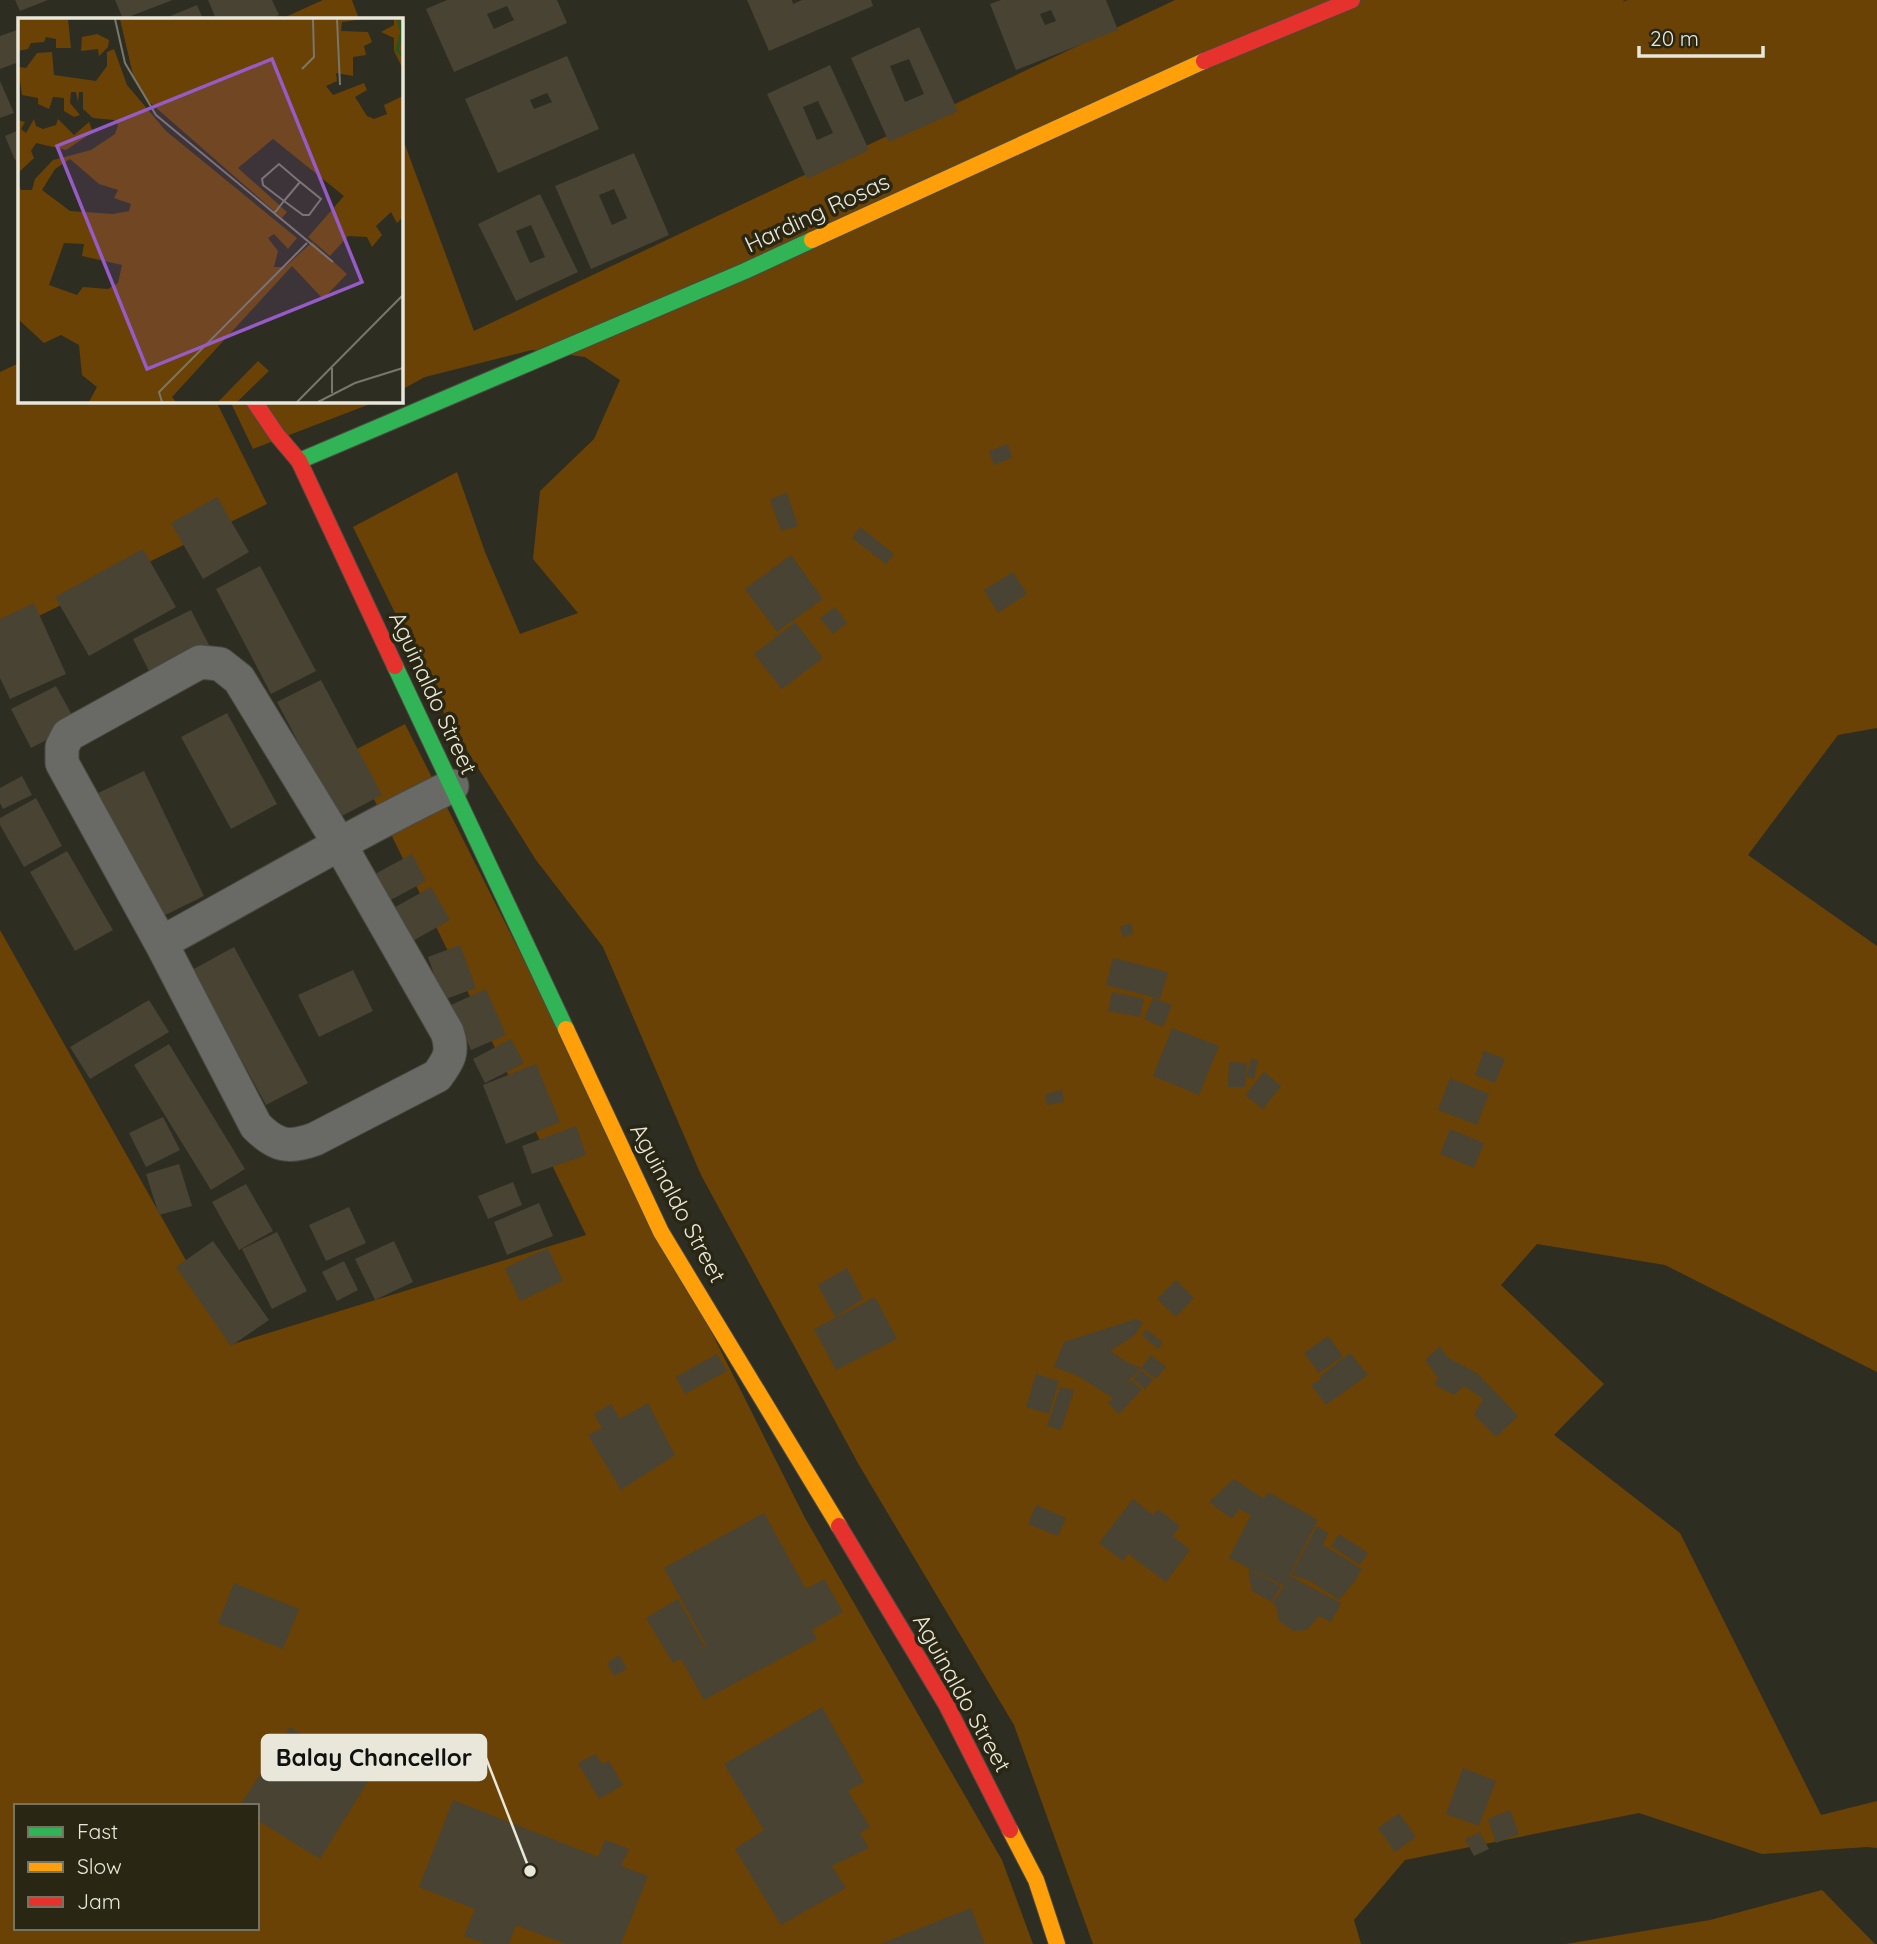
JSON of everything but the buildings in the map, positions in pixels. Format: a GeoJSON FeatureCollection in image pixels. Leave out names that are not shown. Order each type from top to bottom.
{"type":"FeatureCollection","features":[{"type":"Feature","properties":{"kind":"street","name":"Harding Rosas"},"geometry":{"type":"LineString","coordinates":[[299,461],[745,271],[1199,63],[1352,0]]}},
{"type":"Feature","properties":{"kind":"street","name":"Aguinaldo Street"},"geometry":{"type":"LineString","coordinates":[[255,402],[299,461],[661,1232],[946,1704],[1037,1880],[1057,1944]]}},
{"type":"Feature","properties":{"kind":"street"},"geometry":{"type":"LineString","coordinates":[[200,662],[220,664],[239,679],[340,845],[447,1032],[451,1045],[447,1062],[437,1076],[315,1139],[299,1146],[282,1144],[268,1138],[256,1126],[161,943],[62,763],[62,747],[68,735],[200,662]]}},
{"type":"Feature","properties":{"kind":"street"},"geometry":{"type":"LineString","coordinates":[[161,943],[452,786]]}},
{"type":"Feature","properties":{"kind":"shaded area"},"geometry":{"type":"Polygon","coordinates":[[[323,0],[352,0],[359,18],[283,18],[323,0]]]}},
{"type":"Feature","properties":{"kind":"shaded area"},"geometry":{"type":"Polygon","coordinates":[[[1175,0],[1877,0],[1877,728],[1838,735],[1748,855],[1877,946],[1877,1372],[1665,1265],[1537,1244],[1501,1285],[1604,1384],[1554,1435],[1680,1533],[1821,1815],[1877,1801],[1877,1848],[1762,1854],[1639,1813],[1405,1860],[1354,1920],[1361,1944],[1093,1944],[1014,1725],[859,1465],[701,1175],[603,947],[536,860],[446,717],[353,527],[457,472],[485,552],[520,634],[578,613],[533,559],[540,491],[594,439],[620,380],[585,357],[532,350],[425,377],[402,389],[402,137],[474,331],[1175,0]]]}},
{"type":"Feature","properties":{"kind":"shaded area"},"geometry":{"type":"Polygon","coordinates":[[[18,363],[18,402],[216,402],[267,504],[0,635],[0,372],[18,363]]]}},
{"type":"Feature","properties":{"kind":"shaded area"},"geometry":{"type":"Polygon","coordinates":[[[230,402],[375,402],[253,449],[230,402]]]}},
{"type":"Feature","properties":{"kind":"shaded area"},"geometry":{"type":"Polygon","coordinates":[[[405,724],[805,1518],[1002,1860],[1033,1944],[0,1944],[0,930],[233,1344],[586,1235],[351,752],[405,724]]]}},
{"type":"Feature","properties":{"kind":"shaded area"},"geometry":{"type":"Polygon","coordinates":[[[1822,1890],[1875,1944],[1566,1944],[1710,1920],[1822,1890]]]}},
{"type":"Feature","properties":{"kind":"traffic: fast"},"geometry":{"type":"LineString","coordinates":[[299,461],[812,240]]}},
{"type":"Feature","properties":{"kind":"traffic: fast"},"geometry":{"type":"LineString","coordinates":[[395,666],[566,1029]]}},
{"type":"Feature","properties":{"kind":"traffic: slow"},"geometry":{"type":"LineString","coordinates":[[812,240],[1204,61]]}},
{"type":"Feature","properties":{"kind":"traffic: slow"},"geometry":{"type":"LineString","coordinates":[[566,1029],[661,1232],[839,1526]]}},
{"type":"Feature","properties":{"kind":"traffic: slow"},"geometry":{"type":"LineString","coordinates":[[1010,1830],[1036,1880],[1057,1944]]}},
{"type":"Feature","properties":{"kind":"traffic: jam"},"geometry":{"type":"LineString","coordinates":[[1204,61],[1352,0]]}},
{"type":"Feature","properties":{"kind":"traffic: jam"},"geometry":{"type":"LineString","coordinates":[[255,402],[299,461],[395,666]]}},
{"type":"Feature","properties":{"kind":"traffic: jam"},"geometry":{"type":"LineString","coordinates":[[839,1526],[946,1704],[1010,1830]]}},
{"type":"Feature","properties":{"kind":"place","name":"Balay Chancellor"},"geometry":{"type":"Point","coordinates":[530,1871]}}]}
